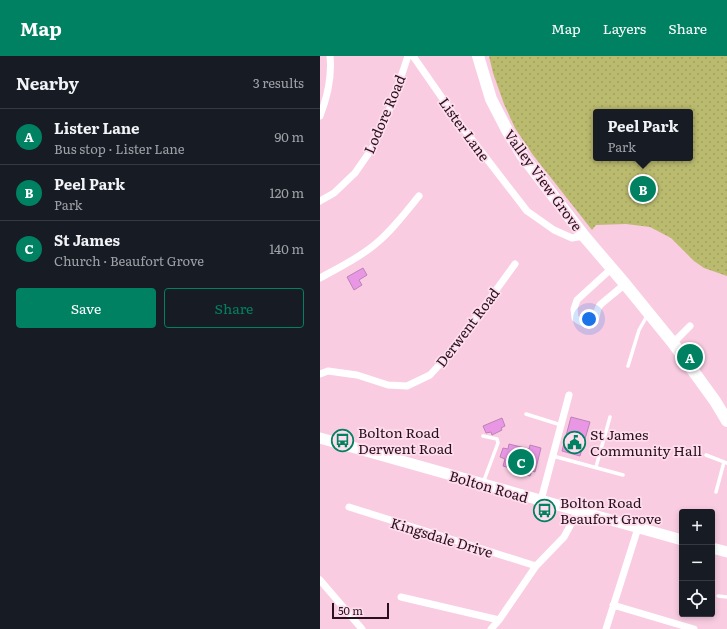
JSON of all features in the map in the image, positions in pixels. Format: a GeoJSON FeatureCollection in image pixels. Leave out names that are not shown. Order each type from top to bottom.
{"type":"FeatureCollection","features":[{"type":"Feature","properties":{"kind":"highway","name":"Valley View Grove"},"geometry":{"type":"LineString","coordinates":[[478,56],[491,99],[508,132],[522,154],[584,236]]}},
{"type":"Feature","properties":{"kind":"highway"},"geometry":{"type":"LineString","coordinates":[[584,236],[612,268],[672,343],[715,401],[727,421]]}},
{"type":"Feature","properties":{"kind":"main road","name":"Bolton Road"},"geometry":{"type":"LineString","coordinates":[[320,438],[679,539]]}},
{"type":"Feature","properties":{"kind":"main road"},"geometry":{"type":"LineString","coordinates":[[715,549],[727,552]]}},
{"type":"Feature","properties":{"kind":"street"},"geometry":{"type":"LineString","coordinates":[[320,116],[325,103],[331,63],[330,56]]}},
{"type":"Feature","properties":{"kind":"street","name":"Lodore Road"},"geometry":{"type":"LineString","coordinates":[[320,201],[334,193],[355,173],[373,147],[393,101],[408,56]]}},
{"type":"Feature","properties":{"kind":"street","name":"Lister Lane"},"geometry":{"type":"LineString","coordinates":[[413,56],[463,128],[527,211],[554,230],[572,238],[584,236]]}},
{"type":"Feature","properties":{"kind":"street"},"geometry":{"type":"LineString","coordinates":[[320,278],[373,246],[391,230],[419,196]]}},
{"type":"Feature","properties":{"kind":"street","name":"Derwent Road"},"geometry":{"type":"LineString","coordinates":[[320,374],[328,371],[357,375],[388,385],[407,386],[430,375],[451,352],[515,264]]}},
{"type":"Feature","properties":{"kind":"street"},"geometry":{"type":"LineString","coordinates":[[612,268],[577,300],[574,309],[575,318],[579,322],[585,324],[591,323],[595,319],[599,307],[625,284]]}},
{"type":"Feature","properties":{"kind":"street"},"geometry":{"type":"LineString","coordinates":[[672,343],[690,326]]}},
{"type":"Feature","properties":{"kind":"street"},"geometry":{"type":"LineString","coordinates":[[541,500],[569,395]]}},
{"type":"Feature","properties":{"kind":"street","name":"Kingsdale Drive"},"geometry":{"type":"LineString","coordinates":[[348,507],[536,566]]}},
{"type":"Feature","properties":{"kind":"street"},"geometry":{"type":"LineString","coordinates":[[491,629],[499,620],[536,566],[564,537],[578,511]]}},
{"type":"Feature","properties":{"kind":"street"},"geometry":{"type":"LineString","coordinates":[[606,629],[638,528]]}},
{"type":"Feature","properties":{"kind":"street"},"geometry":{"type":"LineString","coordinates":[[320,580],[362,629]]}},
{"type":"Feature","properties":{"kind":"street"},"geometry":{"type":"LineString","coordinates":[[401,597],[499,620]]}},
{"type":"Feature","properties":{"kind":"street"},"geometry":{"type":"LineString","coordinates":[[613,605],[694,629]]}},
{"type":"Feature","properties":{"kind":"lane"},"geometry":{"type":"LineString","coordinates":[[628,366],[639,330],[649,314]]}},
{"type":"Feature","properties":{"kind":"lane"},"geometry":{"type":"LineString","coordinates":[[526,414],[561,425]]}},
{"type":"Feature","properties":{"kind":"lane"},"geometry":{"type":"LineString","coordinates":[[596,467],[610,417]]}},
{"type":"Feature","properties":{"kind":"lane"},"geometry":{"type":"LineString","coordinates":[[483,436],[497,439],[498,443],[483,484]]}},
{"type":"Feature","properties":{"kind":"lane"},"geometry":{"type":"LineString","coordinates":[[706,455],[726,462],[716,492]]}},
{"type":"Feature","properties":{"kind":"lane"},"geometry":{"type":"LineString","coordinates":[[553,456],[623,475]]}},
{"type":"Feature","properties":{"kind":"lane"},"geometry":{"type":"LineString","coordinates":[[718,596],[727,597]]}},
{"type":"Feature","properties":{"kind":"shaded area"},"geometry":{"type":"Polygon","coordinates":[[[489,56],[727,56],[727,276],[704,268],[694,261],[671,238],[650,227],[626,224],[596,225],[592,230],[533,155],[515,128],[504,104],[493,73],[489,56]]]}},
{"type":"Feature","properties":{"kind":"building"},"geometry":{"type":"Polygon","coordinates":[[[363,268],[367,275],[359,280],[362,285],[354,290],[347,277],[363,268]]]}},
{"type":"Feature","properties":{"kind":"building","name":"St James Community Hall"},"geometry":{"type":"Polygon","coordinates":[[[571,417],[590,422],[580,456],[562,451],[571,417]]]}},
{"type":"Feature","properties":{"kind":"building"},"geometry":{"type":"Polygon","coordinates":[[[502,418],[505,426],[501,428],[502,430],[492,435],[491,432],[486,433],[483,426],[502,418]]]}},
{"type":"Feature","properties":{"kind":"building"},"geometry":{"type":"Polygon","coordinates":[[[509,444],[529,449],[530,445],[541,448],[535,472],[532,471],[530,476],[523,474],[524,470],[511,466],[510,468],[503,466],[505,459],[500,457],[503,448],[508,449],[509,444]]]}},
{"type":"Feature","properties":{"kind":"place","name":"Peel Park"},"geometry":{"type":"Point","coordinates":[643,189]}},
{"type":"Feature","properties":{"kind":"place","name":"Lister Lane"},"geometry":{"type":"Point","coordinates":[690,357]}},
{"type":"Feature","properties":{"kind":"place","name":"Bolton Road Derwent Road"},"geometry":{"type":"Point","coordinates":[343,440]}},
{"type":"Feature","properties":{"kind":"place","name":"St James Community Hall"},"geometry":{"type":"Point","coordinates":[574,442]}},
{"type":"Feature","properties":{"kind":"place","name":"St James"},"geometry":{"type":"Point","coordinates":[521,462]}},
{"type":"Feature","properties":{"kind":"place","name":"Bolton Road Beaufort Grove"},"geometry":{"type":"Point","coordinates":[545,510]}}]}
